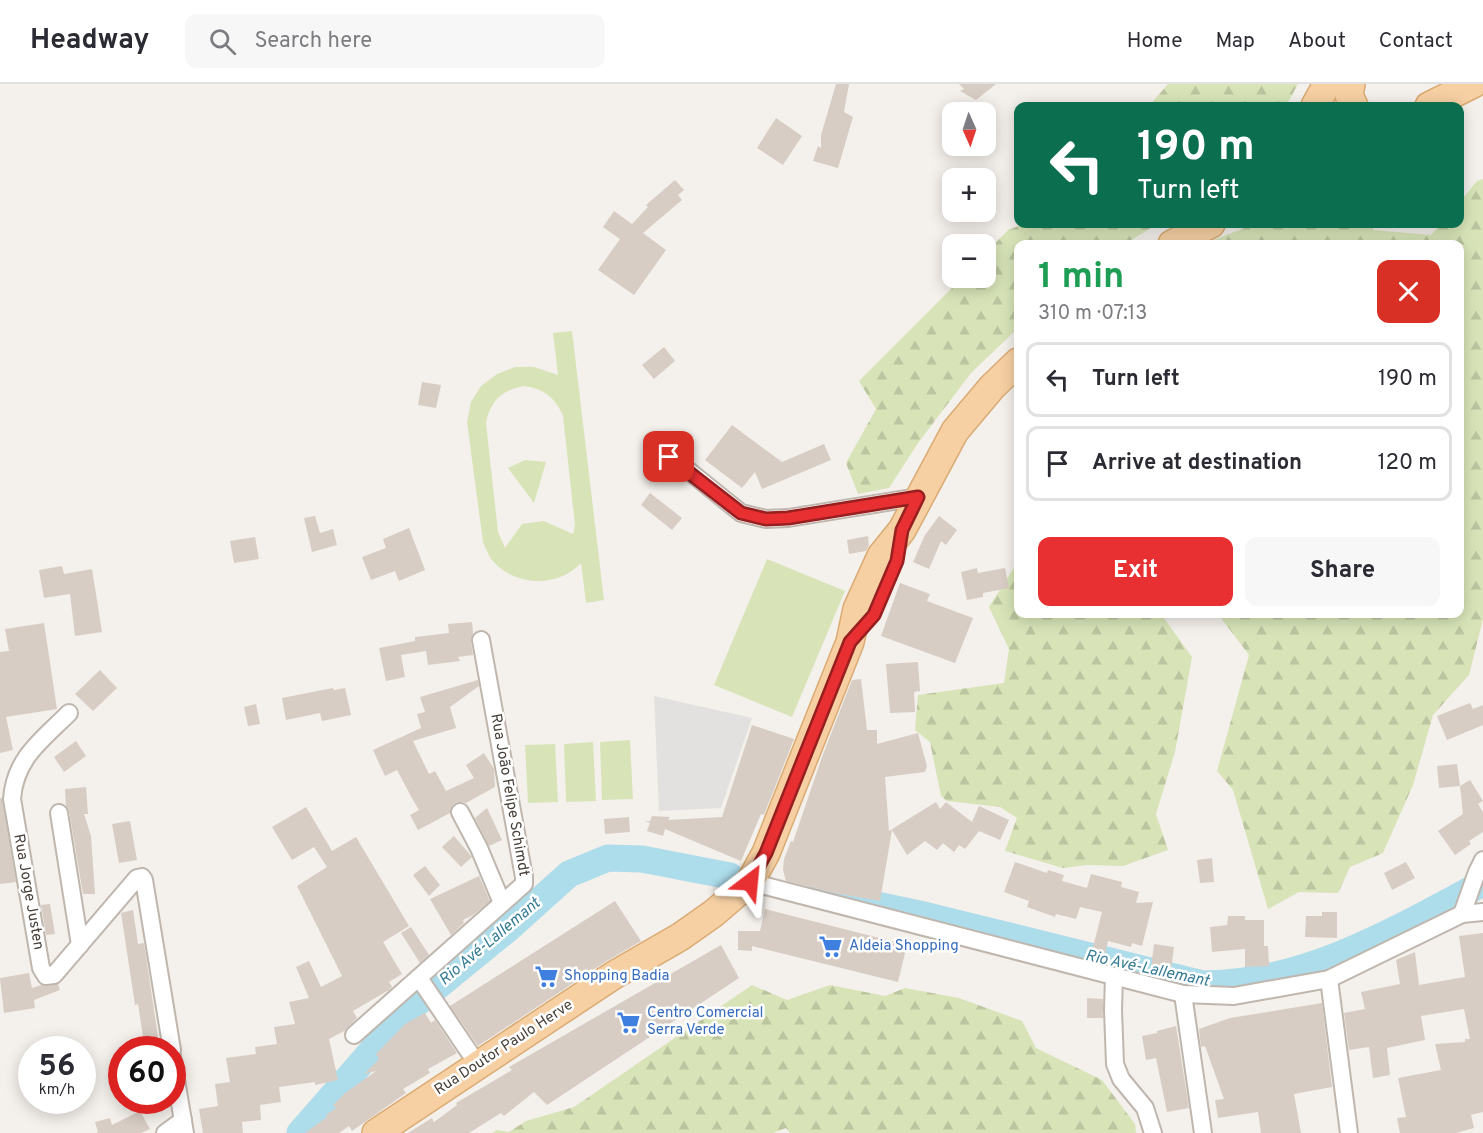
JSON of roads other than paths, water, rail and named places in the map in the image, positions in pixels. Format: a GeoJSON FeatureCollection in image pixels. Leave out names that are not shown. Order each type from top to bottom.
{"type":"FeatureCollection","features":[{"type":"Feature","properties":{"kind":"main road"},"geometry":{"type":"LineString","coordinates":[[1317,102],[1327,84]]}},
{"type":"Feature","properties":{"kind":"main road"},"geometry":{"type":"LineString","coordinates":[[1327,84],[1329,102]]}},
{"type":"Feature","properties":{"kind":"main road"},"geometry":{"type":"LineString","coordinates":[[1351,84],[1349,95],[1352,102]]}},
{"type":"Feature","properties":{"kind":"main road"},"geometry":{"type":"LineString","coordinates":[[1437,102],[1473,84]]}},
{"type":"Feature","properties":{"kind":"main road"},"geometry":{"type":"LineString","coordinates":[[1464,108],[1483,98]]}},
{"type":"Feature","properties":{"kind":"main road"},"geometry":{"type":"LineString","coordinates":[[1161,240],[1181,228]]}},
{"type":"Feature","properties":{"kind":"main road"},"geometry":{"type":"LineString","coordinates":[[1180,240],[1203,228]]}},
{"type":"Feature","properties":{"kind":"main road"},"geometry":{"type":"LineString","coordinates":[[750,882],[766,853],[850,642],[874,615],[897,561],[902,530],[918,497],[955,431],[992,387],[1014,366]]}},
{"type":"Feature","properties":{"kind":"main road","name":"Rua Doutor Paulo Herve"},"geometry":{"type":"LineString","coordinates":[[375,1133],[614,975],[680,937],[714,913],[750,882]]}},
{"type":"Feature","properties":{"kind":"street"},"geometry":{"type":"LineString","coordinates":[[653,442],[741,513],[766,519],[788,518],[918,497]]}},
{"type":"Feature","properties":{"kind":"street","name":"Rua João Felipe Schimdt"},"geometry":{"type":"LineString","coordinates":[[354,1035],[421,982],[524,884],[481,640]]}},
{"type":"Feature","properties":{"kind":"street","name":"Rua Jorge Justen"},"geometry":{"type":"LineString","coordinates":[[69,713],[30,751],[21,763],[6,800],[41,968],[46,976],[54,975],[80,945]]}},
{"type":"Feature","properties":{"kind":"street"},"geometry":{"type":"LineString","coordinates":[[460,812],[479,848],[502,903]]}},
{"type":"Feature","properties":{"kind":"street"},"geometry":{"type":"LineString","coordinates":[[59,813],[80,945]]}},
{"type":"Feature","properties":{"kind":"street"},"geometry":{"type":"LineString","coordinates":[[1462,914],[1480,866]]}},
{"type":"Feature","properties":{"kind":"street"},"geometry":{"type":"LineString","coordinates":[[80,945],[136,878],[142,877],[169,1036]]}},
{"type":"Feature","properties":{"kind":"street"},"geometry":{"type":"LineString","coordinates":[[750,882],[1183,994],[1234,996],[1329,979],[1462,914],[1483,912]]}},
{"type":"Feature","properties":{"kind":"street"},"geometry":{"type":"LineString","coordinates":[[1114,976],[1115,1064],[1121,1079],[1145,1108],[1153,1133]]}},
{"type":"Feature","properties":{"kind":"street"},"geometry":{"type":"LineString","coordinates":[[1329,979],[1349,1133]]}},
{"type":"Feature","properties":{"kind":"street"},"geometry":{"type":"LineString","coordinates":[[421,982],[478,1065]]}},
{"type":"Feature","properties":{"kind":"street"},"geometry":{"type":"LineString","coordinates":[[1183,994],[1203,1133]]}},
{"type":"Feature","properties":{"kind":"street"},"geometry":{"type":"LineString","coordinates":[[165,1133],[184,1126]]}},
{"type":"Feature","properties":{"kind":"waterway","name":"Rio Avé‐Lallemant"},"geometry":{"type":"LineString","coordinates":[[300,1133],[406,1012],[509,928],[569,874],[608,858],[642,859],[730,876]]}},
{"type":"Feature","properties":{"kind":"waterway","name":"Rio Avé‐Lallemant"},"geometry":{"type":"LineString","coordinates":[[820,893],[924,915],[1203,984],[1240,982],[1277,975],[1313,964],[1383,936],[1483,883]]}},
{"type":"Feature","properties":{"kind":"place","name":"Aldeia Shopping"},"geometry":{"type":"Point","coordinates":[831,946]}},
{"type":"Feature","properties":{"kind":"place","name":"Shopping Badia"},"geometry":{"type":"Point","coordinates":[546,976]}},
{"type":"Feature","properties":{"kind":"place","name":"Centro Comercial Serra Verde"},"geometry":{"type":"Point","coordinates":[629,1022]}}]}
